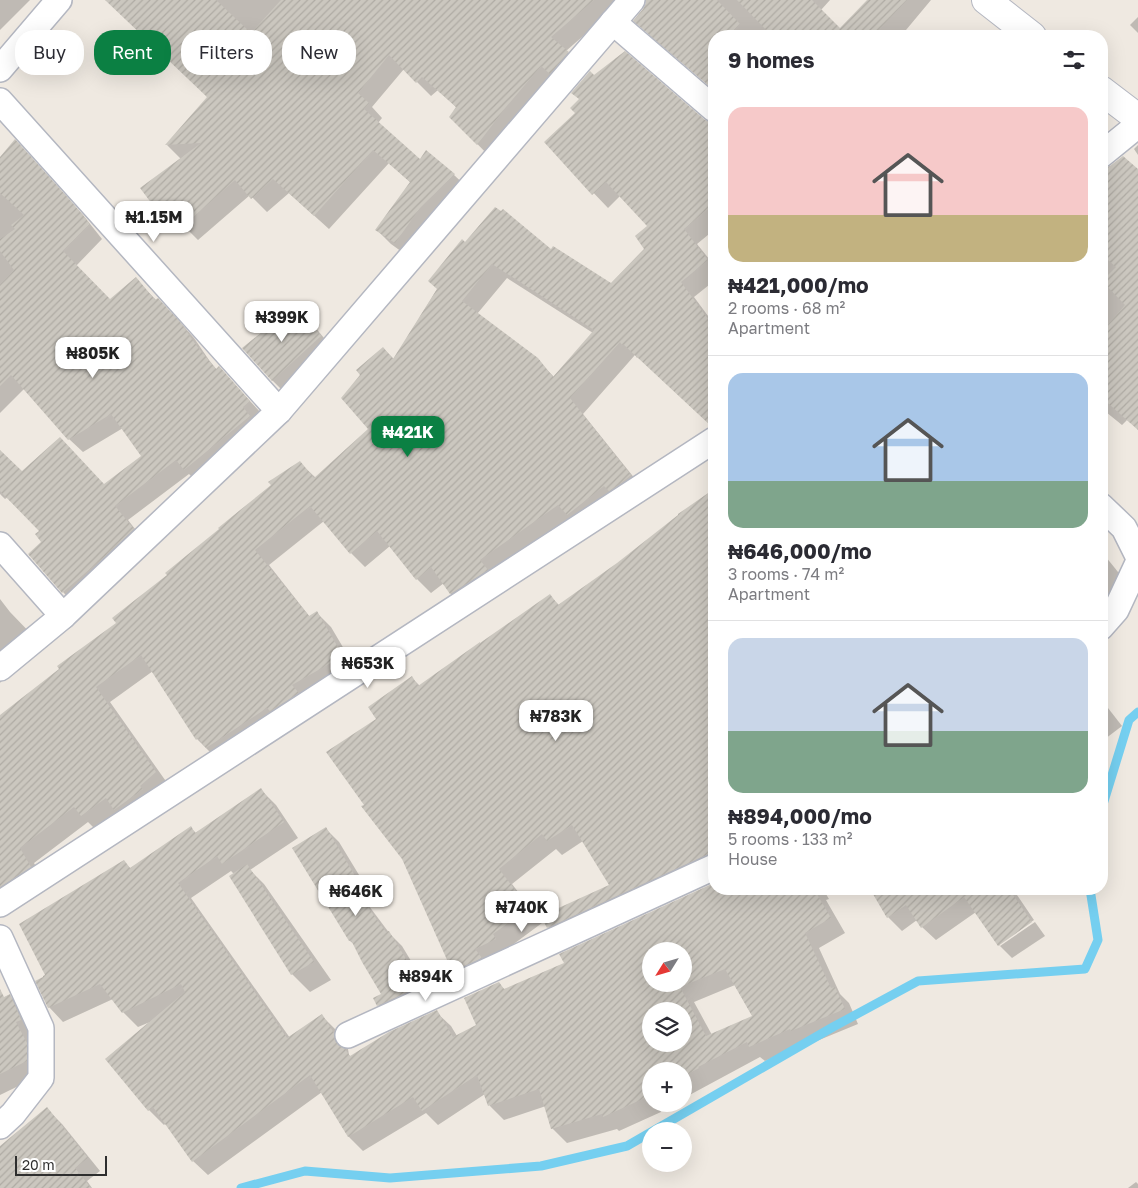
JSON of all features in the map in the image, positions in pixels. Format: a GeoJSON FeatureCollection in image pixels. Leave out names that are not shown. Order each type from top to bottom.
{"type":"FeatureCollection","features":[{"type":"Feature","properties":{"kind":"street"},"geometry":{"type":"LineString","coordinates":[[0,69],[59,0]]}},
{"type":"Feature","properties":{"kind":"street"},"geometry":{"type":"LineString","coordinates":[[0,668],[63,616],[279,411],[632,0]]}},
{"type":"Feature","properties":{"kind":"street"},"geometry":{"type":"LineString","coordinates":[[986,0],[1024,30]]}},
{"type":"Feature","properties":{"kind":"street"},"geometry":{"type":"LineString","coordinates":[[613,22],[708,104]]}},
{"type":"Feature","properties":{"kind":"street"},"geometry":{"type":"LineString","coordinates":[[1108,95],[1138,118]]}},
{"type":"Feature","properties":{"kind":"street"},"geometry":{"type":"LineString","coordinates":[[0,101],[279,411]]}},
{"type":"Feature","properties":{"kind":"street"},"geometry":{"type":"LineString","coordinates":[[1108,149],[1138,125]]}},
{"type":"Feature","properties":{"kind":"street"},"geometry":{"type":"LineString","coordinates":[[0,904],[708,444]]}},
{"type":"Feature","properties":{"kind":"street"},"geometry":{"type":"LineString","coordinates":[[1108,513],[1124,528],[1138,556]]}},
{"type":"Feature","properties":{"kind":"street"},"geometry":{"type":"LineString","coordinates":[[0,545],[63,616]]}},
{"type":"Feature","properties":{"kind":"street"},"geometry":{"type":"LineString","coordinates":[[1108,619],[1116,610],[1138,563]]}},
{"type":"Feature","properties":{"kind":"street"},"geometry":{"type":"LineString","coordinates":[[348,1035],[708,870]]}},
{"type":"Feature","properties":{"kind":"street"},"geometry":{"type":"LineString","coordinates":[[0,938],[41,1028],[41,1078],[13,1114],[0,1126]]}},
{"type":"Feature","properties":{"kind":"building"},"geometry":{"type":"Polygon","coordinates":[[[105,0],[216,0],[248,30],[181,30],[181,72],[171,63],[171,30],[137,30],[105,0]]]}},
{"type":"Feature","properties":{"kind":"building"},"geometry":{"type":"Polygon","coordinates":[[[281,0],[594,0],[551,37],[569,52],[550,74],[541,66],[477,145],[449,117],[456,107],[422,77],[416,83],[389,55],[358,93],[369,103],[364,109],[420,159],[426,150],[455,174],[420,208],[395,243],[375,230],[410,182],[373,150],[314,216],[273,179],[251,199],[235,180],[182,227],[172,216],[164,220],[140,188],[201,143],[165,145],[207,97],[184,75],[272,75],[272,30],[254,30],[281,0]]]}},
{"type":"Feature","properties":{"kind":"building"},"geometry":{"type":"Polygon","coordinates":[[[646,0],[717,0],[740,24],[734,30],[708,30],[708,85],[633,21],[646,3],[646,0]]]}},
{"type":"Feature","properties":{"kind":"building"},"geometry":{"type":"Polygon","coordinates":[[[737,0],[812,0],[840,28],[867,0],[907,0],[879,30],[766,30],[737,0]]]}},
{"type":"Feature","properties":{"kind":"building"},"geometry":{"type":"Polygon","coordinates":[[[625,51],[708,122],[708,209],[684,229],[708,260],[681,282],[708,319],[708,423],[620,342],[570,398],[631,475],[609,491],[604,486],[567,515],[558,505],[480,560],[488,570],[450,594],[431,567],[416,580],[377,531],[350,554],[310,506],[255,550],[309,616],[317,611],[343,656],[292,685],[299,693],[270,711],[267,708],[206,748],[198,738],[196,740],[141,655],[96,687],[156,772],[140,786],[143,789],[114,810],[106,798],[81,816],[74,807],[20,848],[31,867],[0,887],[0,715],[59,669],[57,666],[116,623],[112,618],[167,575],[165,573],[271,485],[268,482],[300,461],[314,478],[368,429],[341,398],[360,375],[356,370],[383,347],[393,359],[437,289],[428,281],[462,239],[465,242],[495,207],[501,211],[503,209],[551,249],[553,246],[611,283],[644,249],[635,236],[647,226],[606,182],[592,195],[544,142],[575,113],[570,108],[579,99],[571,93],[590,71],[594,75],[625,51]],[[492,264],[462,301],[538,358],[553,377],[594,330],[492,264]]]}},
{"type":"Feature","properties":{"kind":"building"},"geometry":{"type":"Polygon","coordinates":[[[15,139],[90,224],[63,251],[110,299],[136,277],[155,300],[158,298],[181,323],[216,369],[219,366],[250,401],[243,407],[250,416],[184,470],[176,460],[115,506],[134,529],[62,593],[28,554],[41,542],[35,534],[39,531],[0,491],[0,450],[22,471],[60,437],[104,484],[141,456],[111,414],[68,440],[11,375],[0,386],[0,285],[14,270],[0,251],[0,239],[15,229],[11,225],[24,215],[0,193],[0,157],[15,139]]]}},
{"type":"Feature","properties":{"kind":"building"},"geometry":{"type":"Polygon","coordinates":[[[1123,156],[1138,169],[1138,430],[1108,403],[1108,325],[1125,305],[1108,287],[1108,275],[1116,267],[1108,260],[1108,167],[1123,156]]]}},
{"type":"Feature","properties":{"kind":"building"},"geometry":{"type":"Polygon","coordinates":[[[296,305],[321,336],[272,381],[242,348],[296,305]]]}},
{"type":"Feature","properties":{"kind":"building"},"geometry":{"type":"Polygon","coordinates":[[[708,493],[708,854],[547,928],[541,916],[609,885],[572,825],[547,841],[542,834],[499,869],[529,908],[493,934],[496,939],[475,949],[482,958],[452,971],[402,859],[361,806],[364,805],[326,752],[376,719],[368,707],[412,676],[418,686],[550,594],[558,605],[617,563],[678,514],[708,493]]]}},
{"type":"Feature","properties":{"kind":"building"},"geometry":{"type":"Polygon","coordinates":[[[261,788],[284,822],[222,864],[217,856],[178,883],[287,1038],[322,1014],[334,1033],[335,1041],[350,1056],[389,1032],[437,1010],[453,1037],[476,1025],[464,998],[499,982],[504,989],[564,963],[559,954],[708,886],[708,895],[818,895],[831,918],[805,933],[831,988],[835,987],[845,1009],[791,1031],[790,1029],[749,1047],[747,1042],[692,1072],[692,1062],[642,1062],[642,1099],[603,1117],[602,1114],[551,1129],[539,1089],[488,1106],[477,1075],[422,1111],[413,1097],[348,1137],[310,1075],[192,1162],[153,1107],[148,1111],[105,1059],[185,992],[181,984],[122,1013],[100,984],[48,1008],[35,981],[45,975],[19,924],[124,860],[130,868],[191,826],[195,833],[261,788]],[[642,942],[642,992],[683,992],[688,1002],[642,1002],[642,1052],[692,1052],[692,1010],[706,1036],[752,1016],[725,969],[692,982],[692,942],[642,942]]]}},
{"type":"Feature","properties":{"kind":"building"},"geometry":{"type":"Polygon","coordinates":[[[326,827],[360,884],[354,888],[386,932],[389,931],[422,985],[377,1006],[373,998],[381,994],[351,940],[349,941],[292,848],[326,827]]]}},
{"type":"Feature","properties":{"kind":"building"},"geometry":{"type":"Polygon","coordinates":[[[247,864],[314,962],[291,975],[229,876],[247,864]]]}},
{"type":"Feature","properties":{"kind":"building"},"geometry":{"type":"Polygon","coordinates":[[[874,895],[1013,895],[1032,922],[998,946],[964,897],[921,928],[906,905],[887,918],[874,895]]]}},
{"type":"Feature","properties":{"kind":"building"},"geometry":{"type":"Polygon","coordinates":[[[0,989],[4,997],[10,994],[21,1020],[16,1022],[27,1043],[27,1061],[0,1074],[0,989]]]}},
{"type":"Feature","properties":{"kind":"building"},"geometry":{"type":"Polygon","coordinates":[[[47,1107],[88,1158],[75,1168],[91,1188],[0,1188],[0,1146],[47,1107]]]}},
{"type":"Feature","properties":{"kind":"waterway"},"geometry":{"type":"LineString","coordinates":[[1108,788],[1129,720],[1138,712]]}},
{"type":"Feature","properties":{"kind":"waterway"},"geometry":{"type":"LineString","coordinates":[[241,1188],[305,1171],[390,1178],[541,1166],[627,1146],[833,1027],[918,981],[1085,969],[1098,940],[1091,895]]}}]}
